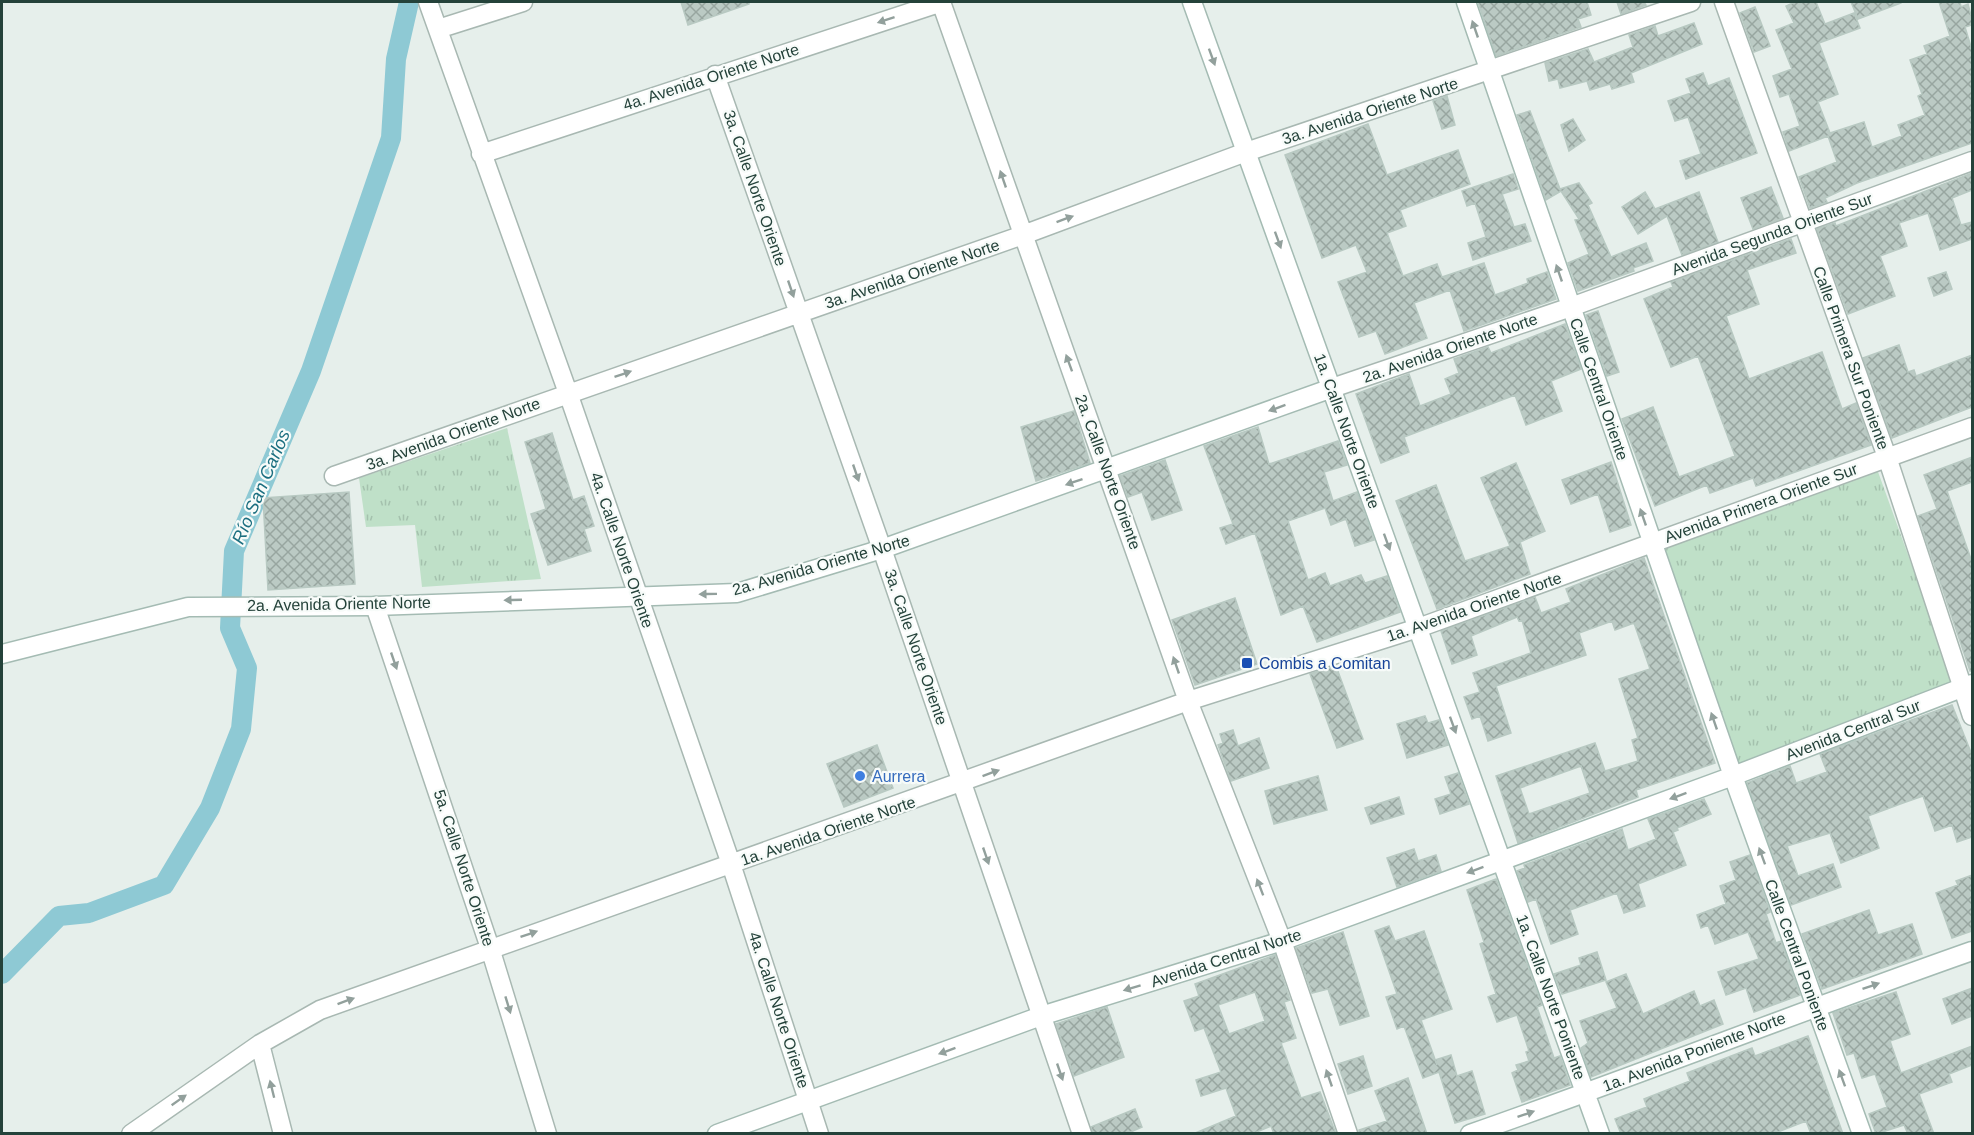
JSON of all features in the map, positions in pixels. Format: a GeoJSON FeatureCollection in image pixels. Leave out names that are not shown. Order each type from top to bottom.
{"type":"FeatureCollection","features":[{"type":"Feature","properties":{"kind":"street","name":"4a. Calle Norte Oriente"},"geometry":{"type":"LineString","coordinates":[[428,2],[568,393],[731,864],[819,1134]]}},
{"type":"Feature","properties":{"kind":"street"},"geometry":{"type":"LineString","coordinates":[[438,29],[523,2]]}},
{"type":"Feature","properties":{"kind":"street","name":"4a. Avenida Oriente Norte"},"geometry":{"type":"LineString","coordinates":[[481,154],[941,2]]}},
{"type":"Feature","properties":{"kind":"street","name":"2a. Calle Norte Oriente"},"geometry":{"type":"LineString","coordinates":[[941,2],[1188,701],[1282,941],[1348,1134]]}},
{"type":"Feature","properties":{"kind":"street","name":"1a. Calle Norte Oriente"},"geometry":{"type":"LineString","coordinates":[[1192,2],[1502,860]]}},
{"type":"Feature","properties":{"kind":"street","name":"Calle Central Oriente"},"geometry":{"type":"LineString","coordinates":[[1466,2],[1733,776]]}},
{"type":"Feature","properties":{"kind":"street","name":"3a. Avenida Oriente Norte"},"geometry":{"type":"LineString","coordinates":[[334,476],[1023,235],[1246,152],[1691,2]]}},
{"type":"Feature","properties":{"kind":"street","name":"Calle Primera Sur Poniente"},"geometry":{"type":"LineString","coordinates":[[1724,2],[1967,686],[1972,716]]}},
{"type":"Feature","properties":{"kind":"street","name":"3a. Calle Norte Oriente"},"geometry":{"type":"LineString","coordinates":[[715,75],[882,549],[1082,1134]]}},
{"type":"Feature","properties":{"kind":"street","name":"Avenida Segunda Oriente Sur"},"geometry":{"type":"LineString","coordinates":[[1571,307],[1972,161]]}},
{"type":"Feature","properties":{"kind":"street","name":"2a. Avenida Oriente Norte"},"geometry":{"type":"LineString","coordinates":[[2,654],[188,607],[375,606],[737,593],[882,549],[1332,388],[1571,307]]}},
{"type":"Feature","properties":{"kind":"street","name":"Avenida Primera Oriente Sur"},"geometry":{"type":"LineString","coordinates":[[1652,543],[1972,427]]}},
{"type":"Feature","properties":{"kind":"street","name":"1a. Avenida Oriente Norte"},"geometry":{"type":"LineString","coordinates":[[131,1134],[260,1044],[320,1010],[490,948],[962,784],[1188,701],[1418,628],[1652,543]]}},
{"type":"Feature","properties":{"kind":"street","name":"5a. Calle Norte Oriente"},"geometry":{"type":"LineString","coordinates":[[375,606],[490,948],[547,1134]]}},
{"type":"Feature","properties":{"kind":"street","name":"Avenida Central Sur"},"geometry":{"type":"LineString","coordinates":[[1733,776],[1967,686]]}},
{"type":"Feature","properties":{"kind":"street","name":"Avenida Central Norte"},"geometry":{"type":"LineString","coordinates":[[717,1134],[1041,1016],[1282,941],[1733,776]]}},
{"type":"Feature","properties":{"kind":"street","name":"Calle Central Poniente"},"geometry":{"type":"LineString","coordinates":[[1733,776],[1862,1134]]}},
{"type":"Feature","properties":{"kind":"street","name":"1a. Calle Norte Poniente"},"geometry":{"type":"LineString","coordinates":[[1502,860],[1600,1134]]}},
{"type":"Feature","properties":{"kind":"street","name":"1a. Avenida Poniente Norte"},"geometry":{"type":"LineString","coordinates":[[1470,1134],[1586,1094],[1816,1005],[1972,951]]}},
{"type":"Feature","properties":{"kind":"street"},"geometry":{"type":"LineString","coordinates":[[260,1044],[283,1134]]}},
{"type":"Feature","properties":{"kind":"green space"},"geometry":{"type":"Polygon","coordinates":[[[507,428],[541,579],[422,587],[415,525],[366,527],[359,478],[507,428]]]}},
{"type":"Feature","properties":{"kind":"green space"},"geometry":{"type":"Polygon","coordinates":[[[1877,469],[1955,685],[1740,768],[1663,546],[1877,469]]]}},
{"type":"Feature","properties":{"kind":"building"},"geometry":{"type":"Polygon","coordinates":[[[681,2],[749,2],[749,4],[688,25],[681,2]]]}},
{"type":"Feature","properties":{"kind":"building"},"geometry":{"type":"Polygon","coordinates":[[[1478,2],[1587,2],[1591,15],[1578,19],[1581,27],[1496,56],[1478,2]]]}},
{"type":"Feature","properties":{"kind":"building"},"geometry":{"type":"Polygon","coordinates":[[[1617,2],[1644,2],[1646,5],[1621,14],[1617,2]]]}},
{"type":"Feature","properties":{"kind":"building"},"geometry":{"type":"Polygon","coordinates":[[[1795,2],[1816,2],[1825,24],[1854,13],[1860,28],[1819,43],[1838,94],[1818,102],[1830,133],[1864,122],[1872,147],[1902,136],[1898,125],[1925,115],[1918,96],[1922,94],[1910,60],[1927,54],[1924,46],[1950,36],[1939,2],[1960,2],[1961,7],[1968,4],[1972,25],[1965,27],[1972,50],[1972,143],[1857,183],[1825,198],[1827,202],[1810,208],[1799,177],[1837,162],[1828,136],[1789,151],[1783,132],[1800,126],[1789,94],[1780,97],[1773,76],[1792,69],[1776,30],[1794,23],[1786,6],[1795,2]]]}},
{"type":"Feature","properties":{"kind":"building"},"geometry":{"type":"Polygon","coordinates":[[[1851,2],[1901,2],[1901,3],[1858,19],[1851,2]]]}},
{"type":"Feature","properties":{"kind":"building"},"geometry":{"type":"Polygon","coordinates":[[[1755,7],[1770,46],[1754,52],[1740,13],[1755,7]]]}},
{"type":"Feature","properties":{"kind":"building"},"geometry":{"type":"Polygon","coordinates":[[[1694,23],[1702,44],[1631,73],[1634,82],[1612,89],[1610,84],[1590,90],[1587,81],[1560,88],[1558,79],[1549,81],[1545,63],[1588,49],[1594,62],[1633,47],[1629,35],[1655,26],[1658,36],[1694,23]]]}},
{"type":"Feature","properties":{"kind":"building"},"geometry":{"type":"Polygon","coordinates":[[[1703,73],[1708,86],[1729,78],[1757,153],[1686,179],[1680,161],[1701,154],[1688,117],[1675,121],[1668,101],[1691,93],[1686,79],[1703,73]]]}},
{"type":"Feature","properties":{"kind":"building"},"geometry":{"type":"Polygon","coordinates":[[[1447,96],[1455,125],[1442,129],[1433,101],[1447,96]]]}},
{"type":"Feature","properties":{"kind":"building"},"geometry":{"type":"Polygon","coordinates":[[[1530,111],[1560,189],[1579,183],[1592,203],[1588,205],[1611,257],[1646,243],[1653,261],[1633,268],[1634,271],[1578,291],[1568,263],[1589,254],[1575,220],[1579,219],[1561,191],[1546,200],[1517,115],[1530,111]]]}},
{"type":"Feature","properties":{"kind":"building"},"geometry":{"type":"Polygon","coordinates":[[[1573,119],[1585,140],[1569,151],[1561,125],[1573,119]]]}},
{"type":"Feature","properties":{"kind":"building"},"geometry":{"type":"Polygon","coordinates":[[[1368,124],[1387,175],[1458,150],[1470,184],[1400,210],[1406,226],[1387,233],[1403,276],[1437,264],[1442,277],[1484,263],[1495,295],[1528,283],[1527,279],[1547,272],[1556,299],[1464,331],[1450,290],[1414,303],[1427,338],[1385,354],[1376,331],[1359,337],[1338,282],[1367,272],[1356,245],[1322,258],[1285,155],[1368,124]]]}},
{"type":"Feature","properties":{"kind":"building"},"geometry":{"type":"Polygon","coordinates":[[[1972,173],[1972,190],[1952,198],[1961,225],[1972,222],[1972,239],[1940,250],[1928,213],[1899,223],[1907,246],[1880,256],[1895,296],[1848,314],[1817,229],[1835,223],[1836,226],[1972,173]]]}},
{"type":"Feature","properties":{"kind":"building"},"geometry":{"type":"Polygon","coordinates":[[[1513,174],[1518,189],[1502,194],[1514,227],[1525,224],[1531,241],[1473,260],[1468,243],[1486,237],[1475,203],[1467,206],[1462,191],[1513,174]]]}},
{"type":"Feature","properties":{"kind":"building"},"geometry":{"type":"Polygon","coordinates":[[[1771,187],[1783,218],[1753,229],[1741,198],[1771,187]]]}},
{"type":"Feature","properties":{"kind":"building"},"geometry":{"type":"Polygon","coordinates":[[[1645,192],[1655,209],[1699,192],[1718,242],[1682,255],[1667,216],[1638,234],[1622,207],[1645,192]]]}},
{"type":"Feature","properties":{"kind":"building"},"geometry":{"type":"Polygon","coordinates":[[[1791,239],[1796,253],[1747,270],[1759,304],[1726,316],[1749,379],[1822,352],[1842,409],[1856,403],[1871,445],[1756,486],[1753,478],[1710,493],[1707,485],[1655,506],[1622,419],[1653,407],[1679,477],[1735,456],[1698,356],[1671,367],[1644,299],[1673,287],[1671,282],[1791,239]]]}},
{"type":"Feature","properties":{"kind":"building"},"geometry":{"type":"Polygon","coordinates":[[[1946,272],[1952,289],[1934,296],[1928,278],[1946,272]]]}},
{"type":"Feature","properties":{"kind":"building"},"geometry":{"type":"Polygon","coordinates":[[[1598,311],[1619,372],[1607,376],[1586,315],[1598,311]]]}},
{"type":"Feature","properties":{"kind":"building"},"geometry":{"type":"Polygon","coordinates":[[[1565,324],[1581,369],[1551,381],[1562,411],[1526,425],[1515,395],[1404,437],[1409,452],[1381,463],[1356,394],[1409,374],[1420,406],[1451,394],[1445,379],[1459,373],[1454,359],[1488,347],[1491,353],[1565,324]]]}},
{"type":"Feature","properties":{"kind":"building"},"geometry":{"type":"Polygon","coordinates":[[[1899,345],[1908,372],[1914,370],[1916,376],[1972,355],[1972,407],[1892,438],[1863,358],[1899,345]]]}},
{"type":"Feature","properties":{"kind":"building"},"geometry":{"type":"Polygon","coordinates":[[[1074,411],[1090,463],[1036,481],[1021,427],[1074,411]]]}},
{"type":"Feature","properties":{"kind":"building"},"geometry":{"type":"Polygon","coordinates":[[[1258,427],[1269,464],[1338,441],[1347,465],[1324,472],[1333,501],[1357,492],[1374,540],[1355,546],[1346,519],[1331,525],[1325,508],[1288,521],[1308,580],[1325,573],[1330,586],[1361,575],[1365,583],[1387,576],[1400,612],[1317,642],[1303,606],[1281,615],[1255,533],[1226,544],[1220,528],[1233,524],[1204,446],[1258,427]]]}},
{"type":"Feature","properties":{"kind":"building"},"geometry":{"type":"Polygon","coordinates":[[[552,433],[573,500],[584,496],[594,526],[584,529],[591,551],[548,565],[531,514],[546,509],[525,442],[552,433]]]}},
{"type":"Feature","properties":{"kind":"building"},"geometry":{"type":"Polygon","coordinates":[[[1972,457],[1972,482],[1947,491],[1972,562],[1972,671],[1970,671],[1918,516],[1937,509],[1924,475],[1972,457]]]}},
{"type":"Feature","properties":{"kind":"building"},"geometry":{"type":"Polygon","coordinates":[[[1165,460],[1182,510],[1152,520],[1142,492],[1128,497],[1120,476],[1165,460]]]}},
{"type":"Feature","properties":{"kind":"building"},"geometry":{"type":"Polygon","coordinates":[[[1611,462],[1631,525],[1610,532],[1598,494],[1571,504],[1562,480],[1611,462]]]}},
{"type":"Feature","properties":{"kind":"building"},"geometry":{"type":"Polygon","coordinates":[[[1516,463],[1545,531],[1520,542],[1530,574],[1437,609],[1396,501],[1436,485],[1465,561],[1510,546],[1481,478],[1516,463]]]}},
{"type":"Feature","properties":{"kind":"building"},"geometry":{"type":"Polygon","coordinates":[[[349,492],[355,584],[268,590],[263,498],[349,492]]]}},
{"type":"Feature","properties":{"kind":"building"},"geometry":{"type":"Polygon","coordinates":[[[1644,558],[1715,763],[1636,790],[1638,797],[1518,843],[1496,776],[1595,743],[1605,771],[1638,761],[1632,740],[1638,738],[1619,679],[1650,669],[1634,623],[1615,630],[1612,621],[1579,633],[1586,655],[1496,686],[1511,733],[1488,741],[1480,716],[1472,719],[1464,697],[1480,692],[1473,673],[1531,653],[1522,620],[1519,621],[1517,617],[1471,636],[1477,655],[1452,664],[1441,631],[1535,597],[1541,613],[1571,602],[1566,589],[1644,558]],[[1581,766],[1520,788],[1529,814],[1590,793],[1581,766]]]}},
{"type":"Feature","properties":{"kind":"building"},"geometry":{"type":"Polygon","coordinates":[[[1235,598],[1257,664],[1195,685],[1172,620],[1235,598]]]}},
{"type":"Feature","properties":{"kind":"building"},"geometry":{"type":"Polygon","coordinates":[[[1336,666],[1363,739],[1337,748],[1310,674],[1336,666]]]}},
{"type":"Feature","properties":{"kind":"building"},"geometry":{"type":"Polygon","coordinates":[[[1952,705],[1972,755],[1972,837],[1957,842],[1952,825],[1935,831],[1923,796],[1868,816],[1879,848],[1841,863],[1830,833],[1787,846],[1798,876],[1833,864],[1841,887],[1791,905],[1747,783],[1790,766],[1796,783],[1827,772],[1820,754],[1952,705]]]}},
{"type":"Feature","properties":{"kind":"building"},"geometry":{"type":"Polygon","coordinates":[[[1425,716],[1428,723],[1439,720],[1448,745],[1407,758],[1397,724],[1425,716]]]}},
{"type":"Feature","properties":{"kind":"building"},"geometry":{"type":"Polygon","coordinates":[[[1233,730],[1238,746],[1259,738],[1269,768],[1231,781],[1218,745],[1223,743],[1220,734],[1233,730]]]}},
{"type":"Feature","properties":{"kind":"building","name":"Aurrera"},"geometry":{"type":"Polygon","coordinates":[[[877,745],[893,788],[844,807],[827,764],[877,745]]]}},
{"type":"Feature","properties":{"kind":"building"},"geometry":{"type":"Polygon","coordinates":[[[1458,773],[1469,804],[1440,814],[1435,799],[1451,794],[1445,777],[1458,773]]]}},
{"type":"Feature","properties":{"kind":"building"},"geometry":{"type":"Polygon","coordinates":[[[1318,776],[1327,810],[1274,824],[1265,791],[1318,776]]]}},
{"type":"Feature","properties":{"kind":"building"},"geometry":{"type":"Polygon","coordinates":[[[1399,797],[1404,814],[1371,824],[1365,808],[1399,797]]]}},
{"type":"Feature","properties":{"kind":"building"},"geometry":{"type":"Polygon","coordinates":[[[1704,799],[1711,814],[1677,828],[1678,830],[1673,832],[1686,865],[1638,884],[1645,906],[1624,913],[1617,893],[1570,910],[1578,934],[1551,944],[1536,899],[1528,902],[1517,871],[1525,868],[1524,865],[1622,829],[1628,850],[1656,839],[1648,819],[1704,799]]]}},
{"type":"Feature","properties":{"kind":"building"},"geometry":{"type":"Polygon","coordinates":[[[1414,849],[1418,861],[1436,855],[1441,871],[1397,887],[1387,858],[1414,849]]]}},
{"type":"Feature","properties":{"kind":"building"},"geometry":{"type":"Polygon","coordinates":[[[1750,855],[1770,912],[1766,914],[1776,943],[1781,941],[1800,995],[1754,1012],[1746,988],[1726,995],[1718,972],[1759,959],[1748,932],[1715,944],[1708,925],[1701,928],[1697,915],[1726,904],[1720,886],[1736,880],[1730,862],[1750,855]]]}},
{"type":"Feature","properties":{"kind":"building"},"geometry":{"type":"Polygon","coordinates":[[[1972,875],[1972,931],[1952,938],[1936,893],[1958,885],[1956,881],[1972,875]]]}},
{"type":"Feature","properties":{"kind":"building"},"geometry":{"type":"Polygon","coordinates":[[[1496,879],[1542,1005],[1537,1007],[1554,1058],[1560,1056],[1570,1085],[1522,1102],[1512,1073],[1518,1070],[1516,1065],[1529,1061],[1526,1052],[1529,1051],[1517,1015],[1497,1022],[1488,997],[1496,994],[1480,944],[1484,942],[1467,890],[1496,879]]]}},
{"type":"Feature","properties":{"kind":"building"},"geometry":{"type":"Polygon","coordinates":[[[1869,910],[1878,935],[1912,924],[1922,954],[1822,989],[1802,934],[1869,910]]]}},
{"type":"Feature","properties":{"kind":"building"},"geometry":{"type":"Polygon","coordinates":[[[1389,926],[1395,941],[1424,931],[1452,1009],[1421,1020],[1435,1060],[1451,1055],[1457,1076],[1472,1071],[1485,1114],[1455,1123],[1439,1072],[1423,1078],[1404,1026],[1397,1029],[1386,997],[1397,994],[1375,931],[1389,926]]]}},
{"type":"Feature","properties":{"kind":"building"},"geometry":{"type":"Polygon","coordinates":[[[1343,932],[1369,1016],[1340,1025],[1328,989],[1312,993],[1296,948],[1343,932]]]}},
{"type":"Feature","properties":{"kind":"building"},"geometry":{"type":"Polygon","coordinates":[[[1597,952],[1606,980],[1562,994],[1554,974],[1581,965],[1579,958],[1597,952]]]}},
{"type":"Feature","properties":{"kind":"building"},"geometry":{"type":"Polygon","coordinates":[[[1275,955],[1290,1000],[1284,1002],[1296,1038],[1281,1043],[1301,1098],[1320,1092],[1336,1134],[1274,1134],[1271,1126],[1252,1134],[1193,1134],[1236,1116],[1226,1088],[1201,1096],[1196,1080],[1221,1072],[1204,1028],[1195,1031],[1184,1001],[1199,996],[1195,984],[1275,955]],[[1255,992],[1218,1005],[1229,1034],[1265,1021],[1255,992]]]}},
{"type":"Feature","properties":{"kind":"building"},"geometry":{"type":"Polygon","coordinates":[[[1626,974],[1643,1014],[1694,991],[1700,1006],[1714,1000],[1723,1024],[1591,1077],[1581,1048],[1588,1043],[1580,1021],[1617,1008],[1606,982],[1626,974]]]}},
{"type":"Feature","properties":{"kind":"building"},"geometry":{"type":"Polygon","coordinates":[[[1972,988],[1972,1016],[1952,1024],[1943,999],[1972,988]]]}},
{"type":"Feature","properties":{"kind":"building"},"geometry":{"type":"Polygon","coordinates":[[[1896,992],[1910,1034],[1890,1041],[1901,1073],[1972,1046],[1972,1065],[1949,1074],[1952,1082],[1919,1094],[1934,1134],[1908,1134],[1904,1125],[1876,1134],[1869,1114],[1887,1107],[1875,1074],[1862,1078],[1854,1053],[1847,1055],[1833,1013],[1896,992]]]}},
{"type":"Feature","properties":{"kind":"building"},"geometry":{"type":"Polygon","coordinates":[[[1107,1007],[1124,1057],[1074,1076],[1056,1024],[1107,1007]]]}},
{"type":"Feature","properties":{"kind":"building"},"geometry":{"type":"Polygon","coordinates":[[[1808,1036],[1843,1134],[1811,1134],[1806,1121],[1773,1134],[1621,1134],[1615,1119],[1647,1107],[1644,1099],[1690,1081],[1687,1073],[1752,1048],[1755,1056],[1808,1036]]]}},
{"type":"Feature","properties":{"kind":"building"},"geometry":{"type":"Polygon","coordinates":[[[1363,1056],[1372,1086],[1348,1094],[1338,1064],[1363,1056]]]}},
{"type":"Feature","properties":{"kind":"building"},"geometry":{"type":"Polygon","coordinates":[[[1408,1078],[1427,1134],[1359,1134],[1359,1130],[1387,1121],[1375,1091],[1408,1078]]]}},
{"type":"Feature","properties":{"kind":"building"},"geometry":{"type":"Polygon","coordinates":[[[1135,1109],[1142,1127],[1126,1134],[1093,1134],[1091,1127],[1135,1109]]]}},
{"type":"Feature","properties":{"kind":"waterway","name":"Río San Carlos"},"geometry":{"type":"LineString","coordinates":[[2,974],[59,916],[89,913],[164,885],[210,808],[241,729],[247,668],[230,628],[234,551],[311,371],[391,138],[396,59],[409,2]]}},
{"type":"Feature","properties":{"kind":"place","name":"Combis a Comitan"},"geometry":{"type":"Point","coordinates":[1247,663]}},
{"type":"Feature","properties":{"kind":"place","name":"Aurrera"},"geometry":{"type":"Point","coordinates":[860,776]}}]}
